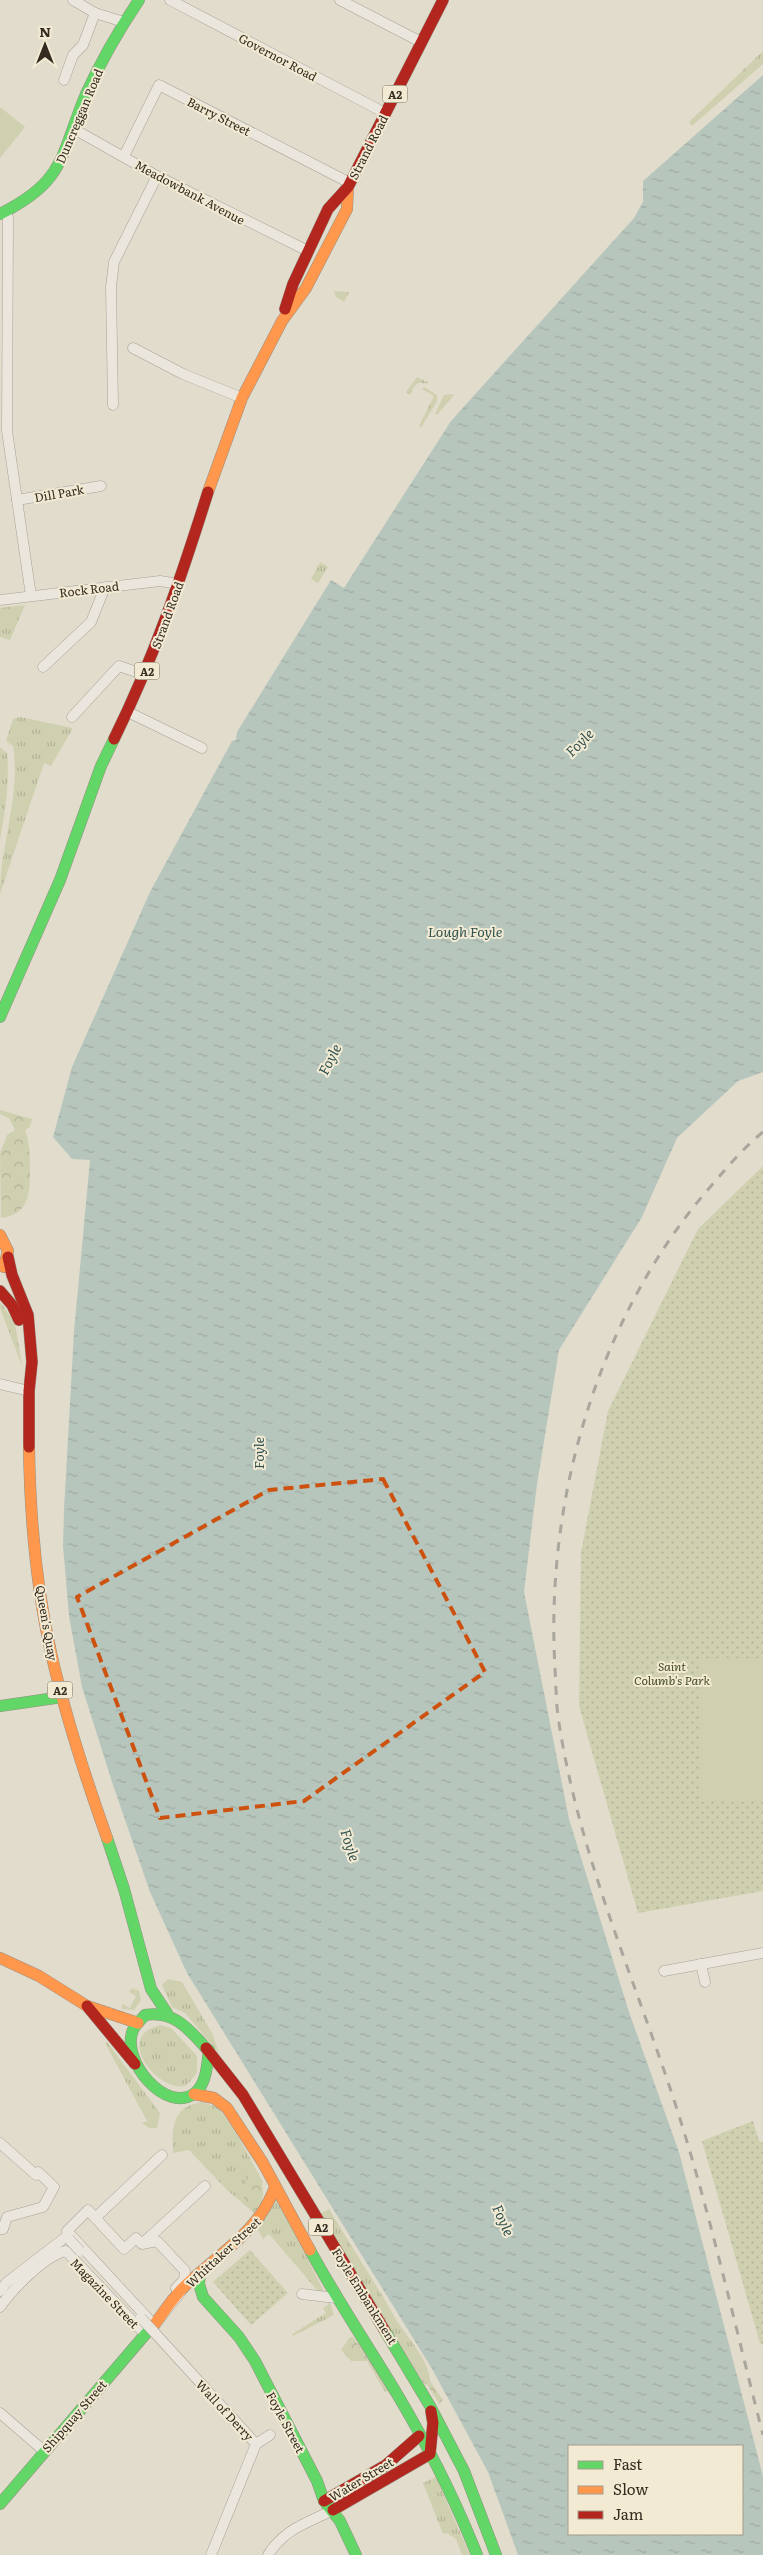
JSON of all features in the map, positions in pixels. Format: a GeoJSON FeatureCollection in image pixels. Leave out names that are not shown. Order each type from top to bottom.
{"type":"FeatureCollection","features":[{"type":"Feature","properties":{"kind":"main road","name":"Duncreggan Road"},"geometry":{"type":"LineString","coordinates":[[3,213],[29,198],[46,184],[60,163],[87,94],[124,22],[139,0]]}},
{"type":"Feature","properties":{"kind":"main road","name":"Strand Road"},"geometry":{"type":"LineString","coordinates":[[282,322],[293,284],[331,204],[349,185],[442,0]]}},
{"type":"Feature","properties":{"kind":"main road","name":"Strand Road"},"geometry":{"type":"LineString","coordinates":[[0,1017],[60,880],[101,766],[145,675],[178,584],[220,455],[242,398],[282,322],[306,288],[348,209],[349,185]]}},
{"type":"Feature","properties":{"kind":"main road","name":"A2"},"geometry":{"type":"LineString","coordinates":[[0,1235],[6,1244],[8,1257]]}},
{"type":"Feature","properties":{"kind":"main road"},"geometry":{"type":"LineString","coordinates":[[0,1272],[8,1257]]}},
{"type":"Feature","properties":{"kind":"main road","name":"Queen's Quay"},"geometry":{"type":"LineString","coordinates":[[8,1257],[12,1275],[28,1315],[28,1333],[32,1362],[29,1391],[30,1506],[43,1608],[62,1698],[80,1760],[124,1889],[151,1989],[167,2013]]}},
{"type":"Feature","properties":{"kind":"main road","name":"Queen's Quay"},"geometry":{"type":"LineString","coordinates":[[0,1291],[12,1305],[28,1333]]}},
{"type":"Feature","properties":{"kind":"main road"},"geometry":{"type":"LineString","coordinates":[[0,1706],[62,1698]]}},
{"type":"Feature","properties":{"kind":"main road","name":"A2"},"geometry":{"type":"LineString","coordinates":[[0,1958],[39,1976],[87,2006],[141,2020],[133,2029],[129,2043],[135,2064]]}},
{"type":"Feature","properties":{"kind":"main road","name":"Queen's Quay"},"geometry":{"type":"LineString","coordinates":[[141,2020],[151,1989]]}},
{"type":"Feature","properties":{"kind":"main road","name":"A2"},"geometry":{"type":"LineString","coordinates":[[87,2006],[152,2086],[161,2093],[183,2097],[194,2094]]}},
{"type":"Feature","properties":{"kind":"main road","name":"A2"},"geometry":{"type":"LineString","coordinates":[[167,2013],[187,2027],[209,2050]]}},
{"type":"Feature","properties":{"kind":"main road"},"geometry":{"type":"LineString","coordinates":[[141,2020],[154,2014],[167,2013]]}},
{"type":"Feature","properties":{"kind":"main road"},"geometry":{"type":"LineString","coordinates":[[194,2094],[208,2077],[209,2050]]}},
{"type":"Feature","properties":{"kind":"main road","name":"Foyle Embankment"},"geometry":{"type":"LineString","coordinates":[[209,2050],[243,2095],[430,2406],[464,2471],[496,2555]]}},
{"type":"Feature","properties":{"kind":"main road","name":"Foyle Embankment"},"geometry":{"type":"LineString","coordinates":[[194,2094],[214,2098],[227,2108],[263,2163],[336,2298],[398,2395],[455,2500],[477,2555]]}},
{"type":"Feature","properties":{"kind":"main road","name":"Whittaker Street"},"geometry":{"type":"LineString","coordinates":[[263,2163],[267,2188],[266,2211]]}},
{"type":"Feature","properties":{"kind":"main road","name":"Whittaker Street"},"geometry":{"type":"LineString","coordinates":[[180,2293],[266,2211],[271,2203],[275,2186]]}},
{"type":"Feature","properties":{"kind":"main road"},"geometry":{"type":"LineString","coordinates":[[200,2273],[199,2284],[203,2297]]}},
{"type":"Feature","properties":{"kind":"main road"},"geometry":{"type":"LineString","coordinates":[[180,2293],[187,2292],[203,2297]]}},
{"type":"Feature","properties":{"kind":"main road","name":"Shipquay Street"},"geometry":{"type":"LineString","coordinates":[[0,2504],[180,2293]]}},
{"type":"Feature","properties":{"kind":"main road","name":"Foyle Street"},"geometry":{"type":"LineString","coordinates":[[203,2297],[239,2337],[255,2361],[317,2481],[324,2501],[333,2510],[356,2555]]}},
{"type":"Feature","properties":{"kind":"main road"},"geometry":{"type":"LineString","coordinates":[[430,2406],[433,2423],[430,2454]]}},
{"type":"Feature","properties":{"kind":"main road","name":"Water Street"},"geometry":{"type":"LineString","coordinates":[[324,2501],[382,2469],[405,2452],[419,2436]]}},
{"type":"Feature","properties":{"kind":"main road","name":"Water Street"},"geometry":{"type":"LineString","coordinates":[[333,2510],[430,2454]]}},
{"type":"Feature","properties":{"kind":"street"},"geometry":{"type":"LineString","coordinates":[[73,0],[95,13],[124,22]]}},
{"type":"Feature","properties":{"kind":"street","name":"Governor Road"},"geometry":{"type":"LineString","coordinates":[[170,0],[385,113]]}},
{"type":"Feature","properties":{"kind":"street"},"geometry":{"type":"LineString","coordinates":[[340,0],[421,42]]}},
{"type":"Feature","properties":{"kind":"street"},"geometry":{"type":"LineString","coordinates":[[64,80],[74,55],[83,45],[95,13]]}},
{"type":"Feature","properties":{"kind":"street","name":"Barry Street"},"geometry":{"type":"LineString","coordinates":[[124,156],[159,85],[349,185]]}},
{"type":"Feature","properties":{"kind":"street","name":"Meadowbank Avenue"},"geometry":{"type":"LineString","coordinates":[[74,128],[157,176],[308,251]]}},
{"type":"Feature","properties":{"kind":"street"},"geometry":{"type":"LineString","coordinates":[[113,405],[111,287],[114,262],[157,176]]}},
{"type":"Feature","properties":{"kind":"street"},"geometry":{"type":"LineString","coordinates":[[3,213],[8,218],[3,365],[7,431],[31,596]]}},
{"type":"Feature","properties":{"kind":"street"},"geometry":{"type":"LineString","coordinates":[[133,348],[183,374],[242,398]]}},
{"type":"Feature","properties":{"kind":"street","name":"Dill Park"},"geometry":{"type":"LineString","coordinates":[[17,500],[101,486]]}},
{"type":"Feature","properties":{"kind":"street","name":"Rock Road"},"geometry":{"type":"LineString","coordinates":[[0,600],[160,580],[178,584]]}},
{"type":"Feature","properties":{"kind":"street"},"geometry":{"type":"LineString","coordinates":[[42,667],[91,622],[105,587]]}},
{"type":"Feature","properties":{"kind":"street"},"geometry":{"type":"LineString","coordinates":[[72,717],[119,666],[145,675]]}},
{"type":"Feature","properties":{"kind":"street"},"geometry":{"type":"LineString","coordinates":[[128,712],[202,748]]}},
{"type":"Feature","properties":{"kind":"street"},"geometry":{"type":"LineString","coordinates":[[0,1384],[29,1391]]}},
{"type":"Feature","properties":{"kind":"street"},"geometry":{"type":"LineString","coordinates":[[664,1971],[763,1953]]}},
{"type":"Feature","properties":{"kind":"street"},"geometry":{"type":"LineString","coordinates":[[701,1964],[705,1982]]}},
{"type":"Feature","properties":{"kind":"street"},"geometry":{"type":"LineString","coordinates":[[0,2143],[54,2187],[43,2207],[7,2217],[3,2229],[0,2229]]}},
{"type":"Feature","properties":{"kind":"street"},"geometry":{"type":"LineString","coordinates":[[95,2218],[162,2155]]}},
{"type":"Feature","properties":{"kind":"street"},"geometry":{"type":"LineString","coordinates":[[142,2244],[205,2191]]}},
{"type":"Feature","properties":{"kind":"street"},"geometry":{"type":"LineString","coordinates":[[142,2244],[136,2238],[124,2249],[88,2210],[67,2231],[150,2330]]}},
{"type":"Feature","properties":{"kind":"street"},"geometry":{"type":"LineString","coordinates":[[0,2291],[6,2283],[67,2236],[72,2247],[141,2318],[150,2330]]}},
{"type":"Feature","properties":{"kind":"street"},"geometry":{"type":"LineString","coordinates":[[142,2244],[156,2241],[185,2271],[184,2280],[176,2288],[180,2293]]}},
{"type":"Feature","properties":{"kind":"street","name":"Magazine Street"},"geometry":{"type":"LineString","coordinates":[[0,2307],[24,2280],[58,2252],[72,2247],[150,2330]]}},
{"type":"Feature","properties":{"kind":"street"},"geometry":{"type":"LineString","coordinates":[[302,2294],[336,2298]]}},
{"type":"Feature","properties":{"kind":"street","name":"Wall of Derry"},"geometry":{"type":"LineString","coordinates":[[150,2330],[256,2444],[211,2555]]}},
{"type":"Feature","properties":{"kind":"street"},"geometry":{"type":"LineString","coordinates":[[0,2413],[44,2451]]}},
{"type":"Feature","properties":{"kind":"street"},"geometry":{"type":"LineString","coordinates":[[256,2444],[270,2435]]}},
{"type":"Feature","properties":{"kind":"street"},"geometry":{"type":"LineString","coordinates":[[316,2518],[324,2501]]}},
{"type":"Feature","properties":{"kind":"street"},"geometry":{"type":"LineString","coordinates":[[268,2555],[277,2541],[286,2532],[333,2510]]}},
{"type":"Feature","properties":{"kind":"highlighted area"},"geometry":{"type":"Polygon","coordinates":[[[383,1479],[485,1672],[304,1801],[160,1818],[77,1597],[269,1490],[383,1479]]]}},
{"type":"Feature","properties":{"kind":"green space"},"geometry":{"type":"Polygon","coordinates":[[[763,51],[763,64],[692,126],[689,122],[763,51]]]}},
{"type":"Feature","properties":{"kind":"green space"},"geometry":{"type":"Polygon","coordinates":[[[0,107],[25,127],[0,158],[0,107]]]}},
{"type":"Feature","properties":{"kind":"green space"},"geometry":{"type":"Polygon","coordinates":[[[334,291],[349,292],[344,302],[336,297],[334,291]]]}},
{"type":"Feature","properties":{"kind":"green space"},"geometry":{"type":"Polygon","coordinates":[[[417,377],[429,383],[417,384],[410,395],[406,392],[417,377]]]}},
{"type":"Feature","properties":{"kind":"green space"},"geometry":{"type":"Polygon","coordinates":[[[424,387],[437,395],[437,401],[421,428],[419,426],[434,396],[422,389],[424,387]]]}},
{"type":"Feature","properties":{"kind":"green space"},"geometry":{"type":"Polygon","coordinates":[[[444,395],[454,395],[437,415],[435,414],[444,395]]]}},
{"type":"Feature","properties":{"kind":"green space"},"geometry":{"type":"Polygon","coordinates":[[[320,562],[328,567],[318,583],[311,579],[320,562]]]}},
{"type":"Feature","properties":{"kind":"green space"},"geometry":{"type":"Polygon","coordinates":[[[25,605],[10,640],[0,637],[0,608],[25,605]]]}},
{"type":"Feature","properties":{"kind":"green space"},"geometry":{"type":"Polygon","coordinates":[[[20,717],[73,728],[51,766],[44,763],[0,894],[15,765],[13,746],[6,741],[13,719],[20,717]]]}},
{"type":"Feature","properties":{"kind":"green space"},"geometry":{"type":"Polygon","coordinates":[[[0,747],[7,753],[8,775],[0,840],[0,747]]]}},
{"type":"Feature","properties":{"kind":"green space"},"geometry":{"type":"Polygon","coordinates":[[[0,1110],[32,1119],[30,1127],[25,1130],[30,1156],[30,1180],[26,1202],[17,1213],[1,1218],[0,1153],[7,1135],[15,1130],[9,1118],[0,1114],[0,1110]]]}},
{"type":"Feature","properties":{"kind":"green space","name":"Saint Columb's Park"},"geometry":{"type":"Polygon","coordinates":[[[763,1166],[763,1891],[638,1913],[579,1706],[581,1553],[608,1411],[698,1229],[763,1166]]]}},
{"type":"Feature","properties":{"kind":"green space"},"geometry":{"type":"Polygon","coordinates":[[[0,1302],[15,1323],[22,1366],[0,1308],[0,1302]]]}},
{"type":"Feature","properties":{"kind":"green space"},"geometry":{"type":"Polygon","coordinates":[[[701,1658],[763,1658],[763,1802],[701,1802],[701,1658]]]}},
{"type":"Feature","properties":{"kind":"green space"},"geometry":{"type":"Polygon","coordinates":[[[168,1979],[182,1982],[212,2033],[219,2053],[185,2013],[172,2007],[162,1985],[168,1979]]]}},
{"type":"Feature","properties":{"kind":"green space"},"geometry":{"type":"Polygon","coordinates":[[[132,1988],[139,1991],[141,2000],[134,2010],[122,2009],[122,2004],[130,2008],[136,1996],[129,1992],[132,1988]]]}},
{"type":"Feature","properties":{"kind":"green space"},"geometry":{"type":"Polygon","coordinates":[[[161,2025],[171,2028],[197,2056],[197,2073],[186,2086],[174,2086],[163,2080],[152,2072],[144,2062],[140,2050],[140,2040],[147,2031],[161,2025]]]}},
{"type":"Feature","properties":{"kind":"green space"},"geometry":{"type":"Polygon","coordinates":[[[107,2042],[160,2113],[157,2128],[149,2128],[142,2123],[147,2121],[105,2043],[107,2042]]]}},
{"type":"Feature","properties":{"kind":"green space"},"geometry":{"type":"Polygon","coordinates":[[[203,2102],[219,2108],[239,2138],[263,2182],[256,2214],[227,2190],[189,2150],[173,2153],[173,2135],[176,2119],[185,2108],[203,2102]]]}},
{"type":"Feature","properties":{"kind":"green space"},"geometry":{"type":"Polygon","coordinates":[[[753,2121],[759,2141],[763,2143],[763,2345],[760,2343],[702,2141],[753,2121]]]}},
{"type":"Feature","properties":{"kind":"green space"},"geometry":{"type":"Polygon","coordinates":[[[247,2167],[255,2169],[262,2186],[263,2197],[256,2214],[242,2203],[245,2195],[247,2167]]]}},
{"type":"Feature","properties":{"kind":"green space"},"geometry":{"type":"Polygon","coordinates":[[[276,2197],[330,2303],[334,2315],[293,2336],[292,2334],[326,2313],[323,2308],[329,2304],[269,2234],[263,2239],[258,2230],[276,2197]]]}},
{"type":"Feature","properties":{"kind":"green space"},"geometry":{"type":"Polygon","coordinates":[[[329,2209],[398,2323],[422,2357],[430,2382],[425,2385],[320,2214],[329,2209]]]}},
{"type":"Feature","properties":{"kind":"green space"},"geometry":{"type":"Polygon","coordinates":[[[250,2250],[288,2293],[251,2325],[213,2282],[250,2250]]]}},
{"type":"Feature","properties":{"kind":"green space"},"geometry":{"type":"Polygon","coordinates":[[[350,2337],[353,2337],[390,2390],[385,2392],[367,2361],[351,2361],[341,2350],[350,2337]]]}},
{"type":"Feature","properties":{"kind":"green space"},"geometry":{"type":"Polygon","coordinates":[[[425,2374],[443,2400],[439,2404],[422,2376],[425,2374]]]}},
{"type":"Feature","properties":{"kind":"green space"},"geometry":{"type":"Polygon","coordinates":[[[436,2477],[470,2555],[462,2555],[456,2539],[447,2533],[443,2534],[423,2483],[436,2477]]]}},
{"type":"Feature","properties":{"kind":"water","name":"Lough Foyle"},"geometry":{"type":"Polygon","coordinates":[[[763,75],[763,1072],[738,1081],[677,1138],[642,1217],[559,1350],[537,1484],[524,1592],[569,1819],[629,2012],[679,2152],[763,2476],[763,2555],[518,2555],[488,2472],[431,2367],[187,1973],[150,1892],[113,1785],[82,1687],[69,1616],[63,1546],[74,1332],[90,1160],[72,1159],[53,1137],[72,1067],[150,892],[232,741],[236,740],[237,732],[331,580],[344,588],[451,421],[634,218],[643,202],[643,181],[763,75]]]}},
{"type":"Feature","properties":{"kind":"railway"},"geometry":{"type":"LineString","coordinates":[[763,1132],[740,1153],[705,1193],[667,1243],[635,1298],[607,1356],[586,1416],[570,1478],[559,1541],[554,1605],[558,1716],[579,1819],[608,1912],[686,2138],[710,2222],[763,2435]]}},
{"type":"Feature","properties":{"kind":"traffic: fast"},"geometry":{"type":"LineString","coordinates":[[0,214],[22,202],[38,190],[58,165],[86,94],[111,46],[139,0]]}},
{"type":"Feature","properties":{"kind":"traffic: fast"},"geometry":{"type":"LineString","coordinates":[[0,1017],[60,880],[101,766],[114,739]]}},
{"type":"Feature","properties":{"kind":"traffic: fast"},"geometry":{"type":"LineString","coordinates":[[0,1706],[62,1697]]}},
{"type":"Feature","properties":{"kind":"traffic: fast"},"geometry":{"type":"LineString","coordinates":[[107,1838],[124,1889],[151,1989],[167,2013]]}},
{"type":"Feature","properties":{"kind":"traffic: fast"},"geometry":{"type":"LineString","coordinates":[[206,2048],[179,2022],[164,2015],[155,2014],[145,2015],[137,2024],[133,2030],[131,2042],[133,2056],[139,2069],[159,2091],[171,2097],[183,2098],[195,2093],[199,2089],[206,2073],[209,2050]]}},
{"type":"Feature","properties":{"kind":"traffic: fast"},"geometry":{"type":"LineString","coordinates":[[310,2250],[419,2433],[450,2493],[477,2555]]}},
{"type":"Feature","properties":{"kind":"traffic: fast"},"geometry":{"type":"LineString","coordinates":[[200,2273],[199,2284],[203,2297],[239,2337],[255,2361],[317,2481],[324,2501],[340,2521],[356,2555]]}},
{"type":"Feature","properties":{"kind":"traffic: fast"},"geometry":{"type":"LineString","coordinates":[[0,2504],[149,2330]]}},
{"type":"Feature","properties":{"kind":"traffic: fast"},"geometry":{"type":"LineString","coordinates":[[385,2331],[430,2406],[464,2471],[496,2555]]}},
{"type":"Feature","properties":{"kind":"traffic: slow"},"geometry":{"type":"LineString","coordinates":[[208,492],[242,398],[282,321],[306,288],[347,209],[348,187]]}},
{"type":"Feature","properties":{"kind":"traffic: slow"},"geometry":{"type":"LineString","coordinates":[[0,1235],[8,1251],[4,1267]]}},
{"type":"Feature","properties":{"kind":"traffic: slow"},"geometry":{"type":"LineString","coordinates":[[29,1447],[35,1552],[46,1631],[70,1726],[107,1838]]}},
{"type":"Feature","properties":{"kind":"traffic: slow"},"geometry":{"type":"LineString","coordinates":[[0,1958],[39,1976],[87,2006],[138,2023]]}},
{"type":"Feature","properties":{"kind":"traffic: slow"},"geometry":{"type":"LineString","coordinates":[[194,2094],[214,2098],[227,2108],[263,2163],[310,2250]]}},
{"type":"Feature","properties":{"kind":"traffic: slow"},"geometry":{"type":"LineString","coordinates":[[154,2325],[181,2290],[248,2230],[268,2203],[275,2187]]}},
{"type":"Feature","properties":{"kind":"traffic: jam"},"geometry":{"type":"LineString","coordinates":[[285,309],[293,284],[328,209],[348,187],[443,0]]}},
{"type":"Feature","properties":{"kind":"traffic: jam"},"geometry":{"type":"LineString","coordinates":[[114,739],[142,678],[166,617],[208,492]]}},
{"type":"Feature","properties":{"kind":"traffic: jam"},"geometry":{"type":"LineString","coordinates":[[8,1257],[12,1275],[28,1315],[32,1362],[29,1391],[29,1447]]}},
{"type":"Feature","properties":{"kind":"traffic: jam"},"geometry":{"type":"LineString","coordinates":[[0,1291],[12,1305],[19,1320]]}},
{"type":"Feature","properties":{"kind":"traffic: jam"},"geometry":{"type":"LineString","coordinates":[[87,2006],[135,2064]]}},
{"type":"Feature","properties":{"kind":"traffic: jam"},"geometry":{"type":"LineString","coordinates":[[206,2048],[243,2095],[385,2331]]}},
{"type":"Feature","properties":{"kind":"traffic: jam"},"geometry":{"type":"LineString","coordinates":[[333,2510],[430,2454],[433,2423],[431,2411]]}},
{"type":"Feature","properties":{"kind":"traffic: jam"},"geometry":{"type":"LineString","coordinates":[[324,2501],[386,2465],[419,2436]]}},
{"type":"Feature","properties":{"kind":"water label","name":"Foyle"},"geometry":{"type":"Point","coordinates":[579,742]}},
{"type":"Feature","properties":{"kind":"water label","name":"Foyle"},"geometry":{"type":"Point","coordinates":[329,1059]}},
{"type":"Feature","properties":{"kind":"water label","name":"Foyle"},"geometry":{"type":"Point","coordinates":[258,1453]}},
{"type":"Feature","properties":{"kind":"water label","name":"Foyle"},"geometry":{"type":"Point","coordinates":[351,1845]}},
{"type":"Feature","properties":{"kind":"water label","name":"Foyle"},"geometry":{"type":"Point","coordinates":[504,2220]}}]}
